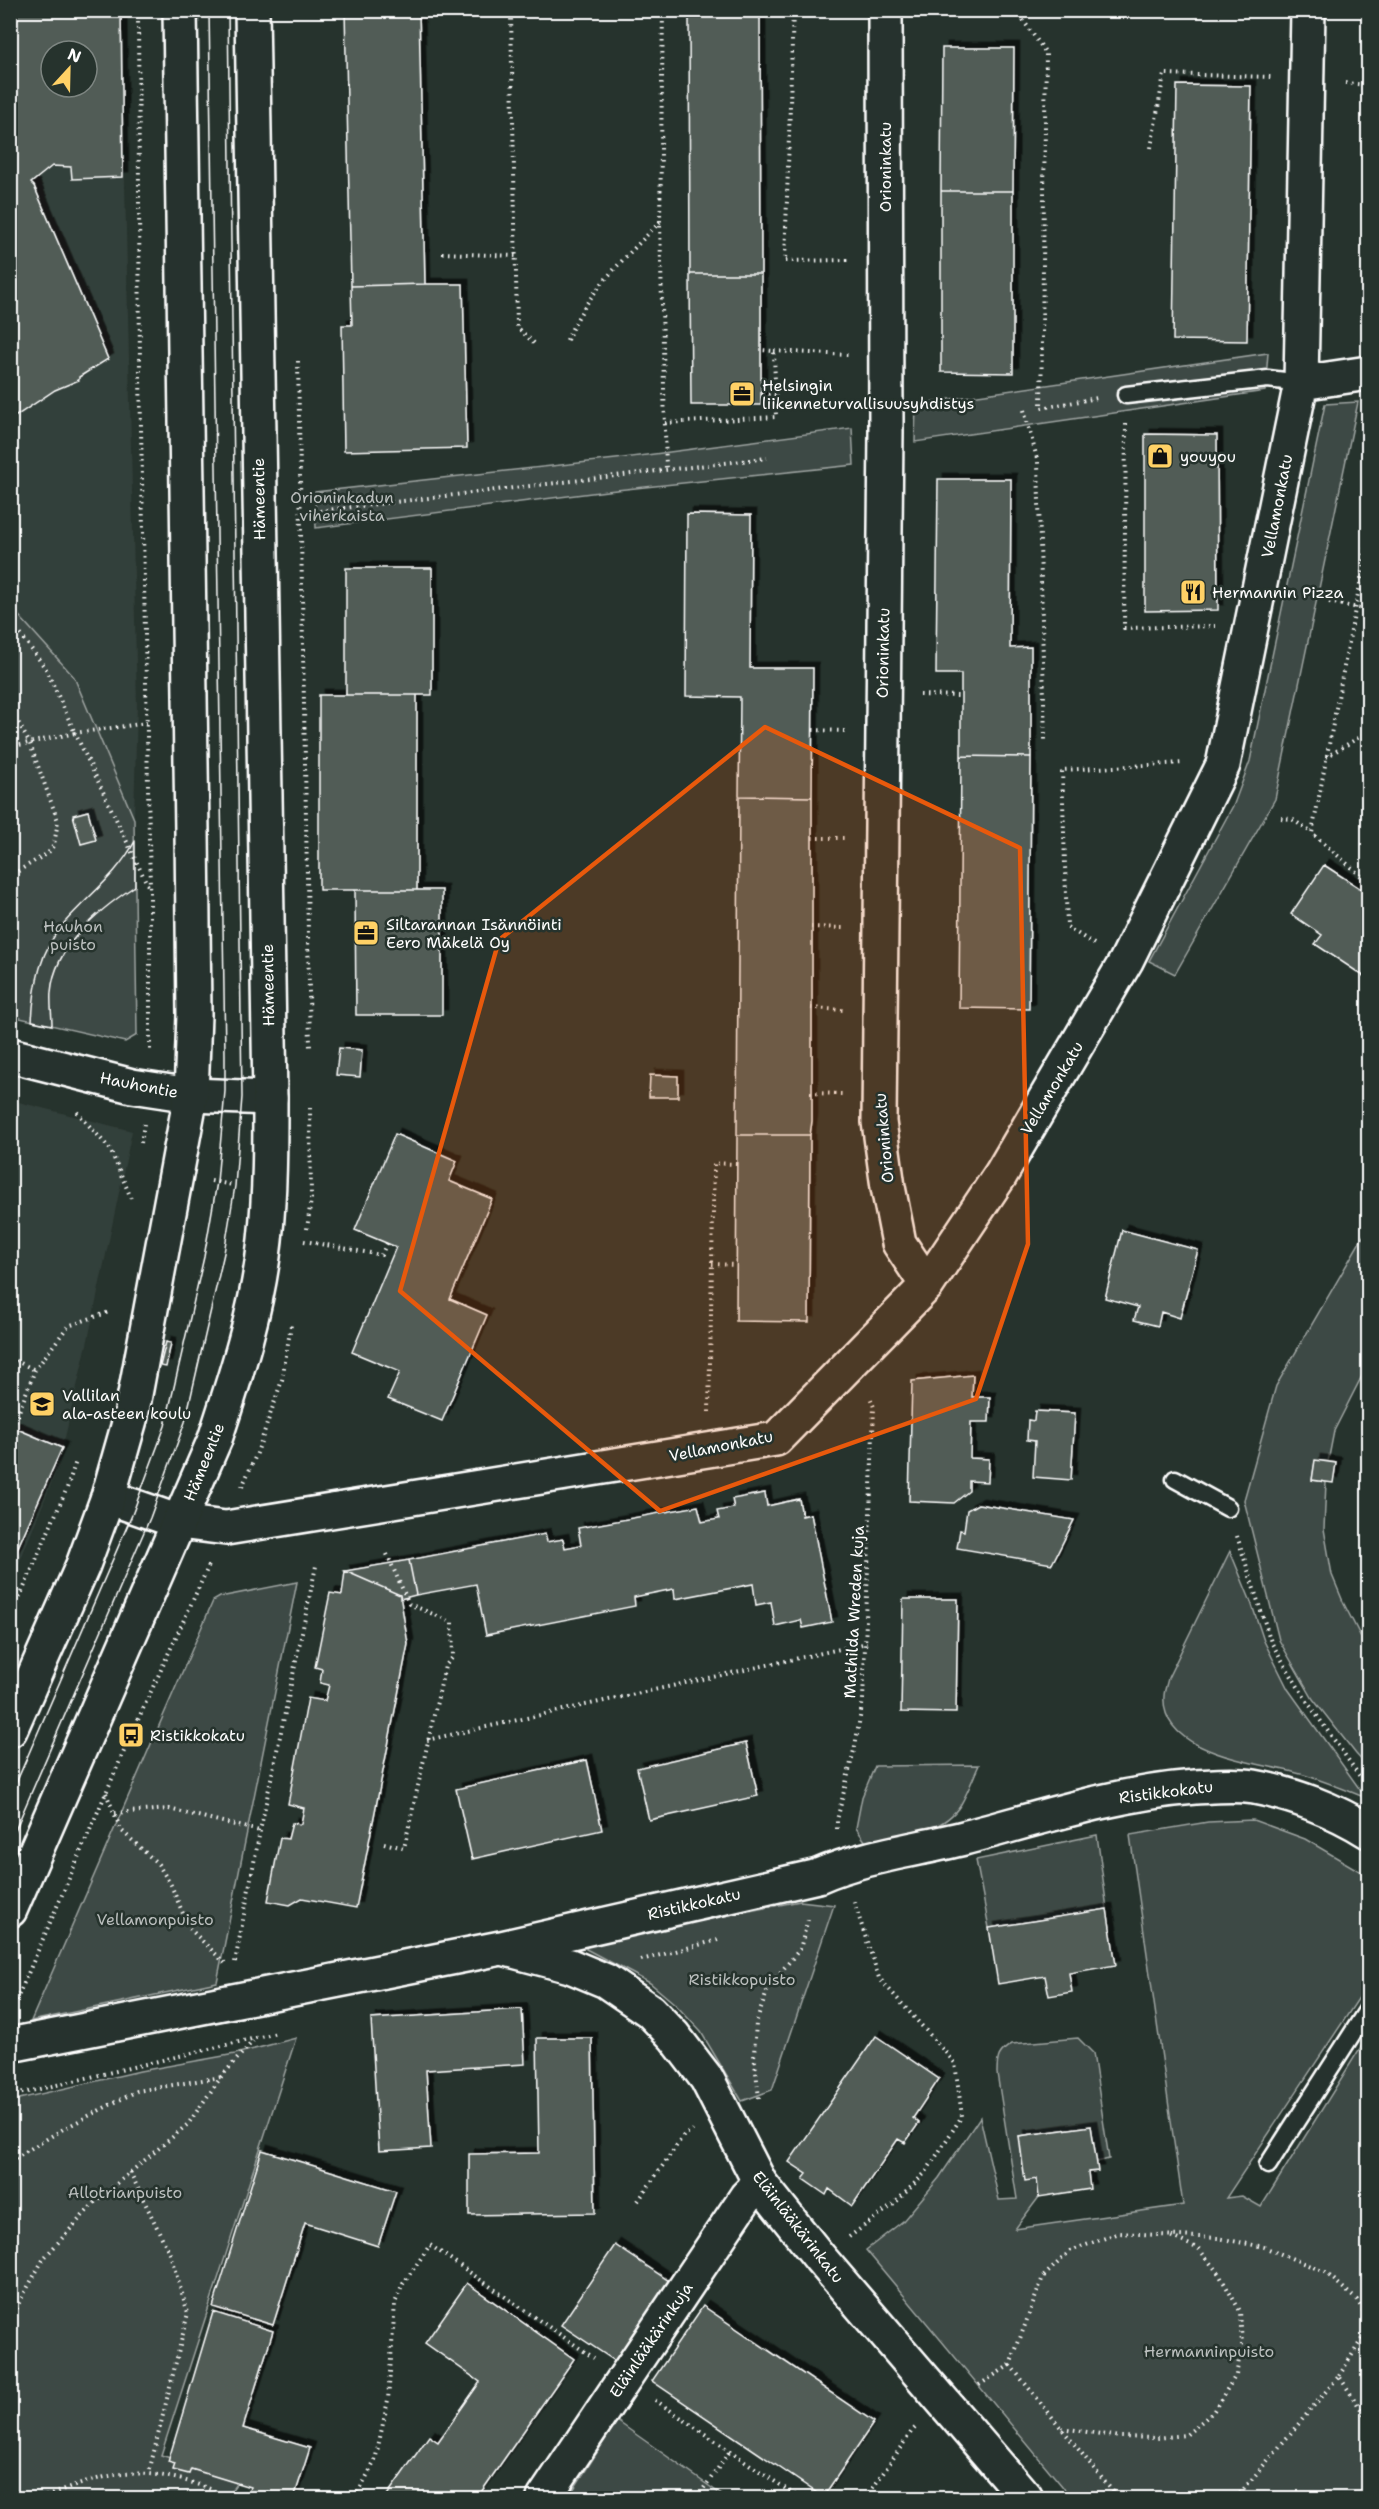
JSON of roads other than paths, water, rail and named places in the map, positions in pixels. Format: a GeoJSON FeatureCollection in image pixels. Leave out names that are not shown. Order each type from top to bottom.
{"type":"FeatureCollection","features":[{"type":"Feature","properties":{"kind":"street"},"geometry":{"type":"LineString","coordinates":[[10,1730],[83,1565],[108,1497],[131,1416],[178,1175],[191,1095],[194,1015],[180,10]]}},
{"type":"Feature","properties":{"kind":"street","name":"Hämeentie"},"geometry":{"type":"LineString","coordinates":[[10,1910],[215,1439],[235,1379],[252,1313],[265,1242],[269,1192],[270,1098],[252,10]]}},
{"type":"Feature","properties":{"kind":"street","name":"Orioninkatu"},"geometry":{"type":"LineString","coordinates":[[885,10],[886,431],[879,1122],[899,1243],[927,1285]]}},
{"type":"Feature","properties":{"kind":"street","name":"Vellamonkatu"},"geometry":{"type":"LineString","coordinates":[[108,1497],[179,1522],[226,1528],[776,1439],[927,1285],[1001,1174],[1142,935],[1223,765],[1301,383],[1308,10]]}},
{"type":"Feature","properties":{"kind":"street"},"geometry":{"type":"LineString","coordinates":[[1301,383],[1368,373]]}},
{"type":"Feature","properties":{"kind":"street","name":"Hauhontie"},"geometry":{"type":"LineString","coordinates":[[10,1055],[150,1089],[191,1095],[270,1098]]}},
{"type":"Feature","properties":{"kind":"street","name":"Ristikkokatu"},"geometry":{"type":"LineString","coordinates":[[10,2044],[501,1948],[818,1876],[838,1867],[933,1846],[1110,1799],[1172,1789],[1223,1785],[1252,1787],[1281,1793],[1321,1808],[1368,1831]]}},
{"type":"Feature","properties":{"kind":"street","name":"Eläinlääkärinkatu"},"geometry":{"type":"LineString","coordinates":[[501,1948],[579,1969],[606,1981],[650,2011],[674,2036],[707,2079],[760,2183],[820,2258],[1026,2499]]}},
{"type":"Feature","properties":{"kind":"street","name":"Eläinlääkärinkuja"},"geometry":{"type":"LineString","coordinates":[[544,2499],[746,2197],[760,2183]]}},
{"type":"Feature","properties":{"kind":"lane"},"geometry":{"type":"LineString","coordinates":[[1126,395],[1268,379],[1301,383]]}},
{"type":"Feature","properties":{"kind":"lane"},"geometry":{"type":"LineString","coordinates":[[1175,1479],[1228,1508]]}},
{"type":"Feature","properties":{"kind":"lane"},"geometry":{"type":"LineString","coordinates":[[1268,2165],[1368,2009]]}},
{"type":"Feature","properties":{"kind":"tram line"},"geometry":{"type":"LineString","coordinates":[[10,1797],[132,1515],[165,1426],[204,1257],[217,1182],[225,1091],[225,1055],[209,10]]}},
{"type":"Feature","properties":{"kind":"tram line"},"geometry":{"type":"LineString","coordinates":[[10,1842],[150,1518],[185,1422],[224,1253],[235,1186],[242,1097],[228,10]]}},
{"type":"Feature","properties":{"kind":"tram line"},"geometry":{"type":"LineString","coordinates":[[135,841],[135,886],[107,906],[81,930],[61,959],[54,975],[51,992],[52,1025],[32,1021],[34,994],[40,968],[56,933],[120,864],[135,841]]}},
{"type":"Feature","properties":{"kind":"place","name":"Helsingin liikenneturvallisuusyhdistys"},"geometry":{"type":"Point","coordinates":[742,394]}},
{"type":"Feature","properties":{"kind":"place","name":"youyou"},"geometry":{"type":"Point","coordinates":[1160,456]}},
{"type":"Feature","properties":{"kind":"place","name":"Hermannin Pizza"},"geometry":{"type":"Point","coordinates":[1193,592]}},
{"type":"Feature","properties":{"kind":"place","name":"Siltarannan Isännöinti Eero Mäkelä Oy"},"geometry":{"type":"Point","coordinates":[366,933]}},
{"type":"Feature","properties":{"kind":"place","name":"Vallilan ala-asteen koulu"},"geometry":{"type":"Point","coordinates":[42,1404]}},
{"type":"Feature","properties":{"kind":"place","name":"Ristikkokatu"},"geometry":{"type":"Point","coordinates":[131,1735]}},
{"type":"Feature","properties":{"kind":"park label","name":"Orioninkadun viherkaista"},"geometry":{"type":"Point","coordinates":[342,506]}},
{"type":"Feature","properties":{"kind":"park label","name":"Hauhon puisto"},"geometry":{"type":"Point","coordinates":[73,935]}},
{"type":"Feature","properties":{"kind":"park label","name":"Vellamonpuisto"},"geometry":{"type":"Point","coordinates":[155,1919]}},
{"type":"Feature","properties":{"kind":"park label","name":"Ristikkopuisto"},"geometry":{"type":"Point","coordinates":[742,1979]}},
{"type":"Feature","properties":{"kind":"park label","name":"Allotrianpuisto"},"geometry":{"type":"Point","coordinates":[125,2192]}},
{"type":"Feature","properties":{"kind":"park label","name":"Hermanninpuisto"},"geometry":{"type":"Point","coordinates":[1209,2351]}}]}
